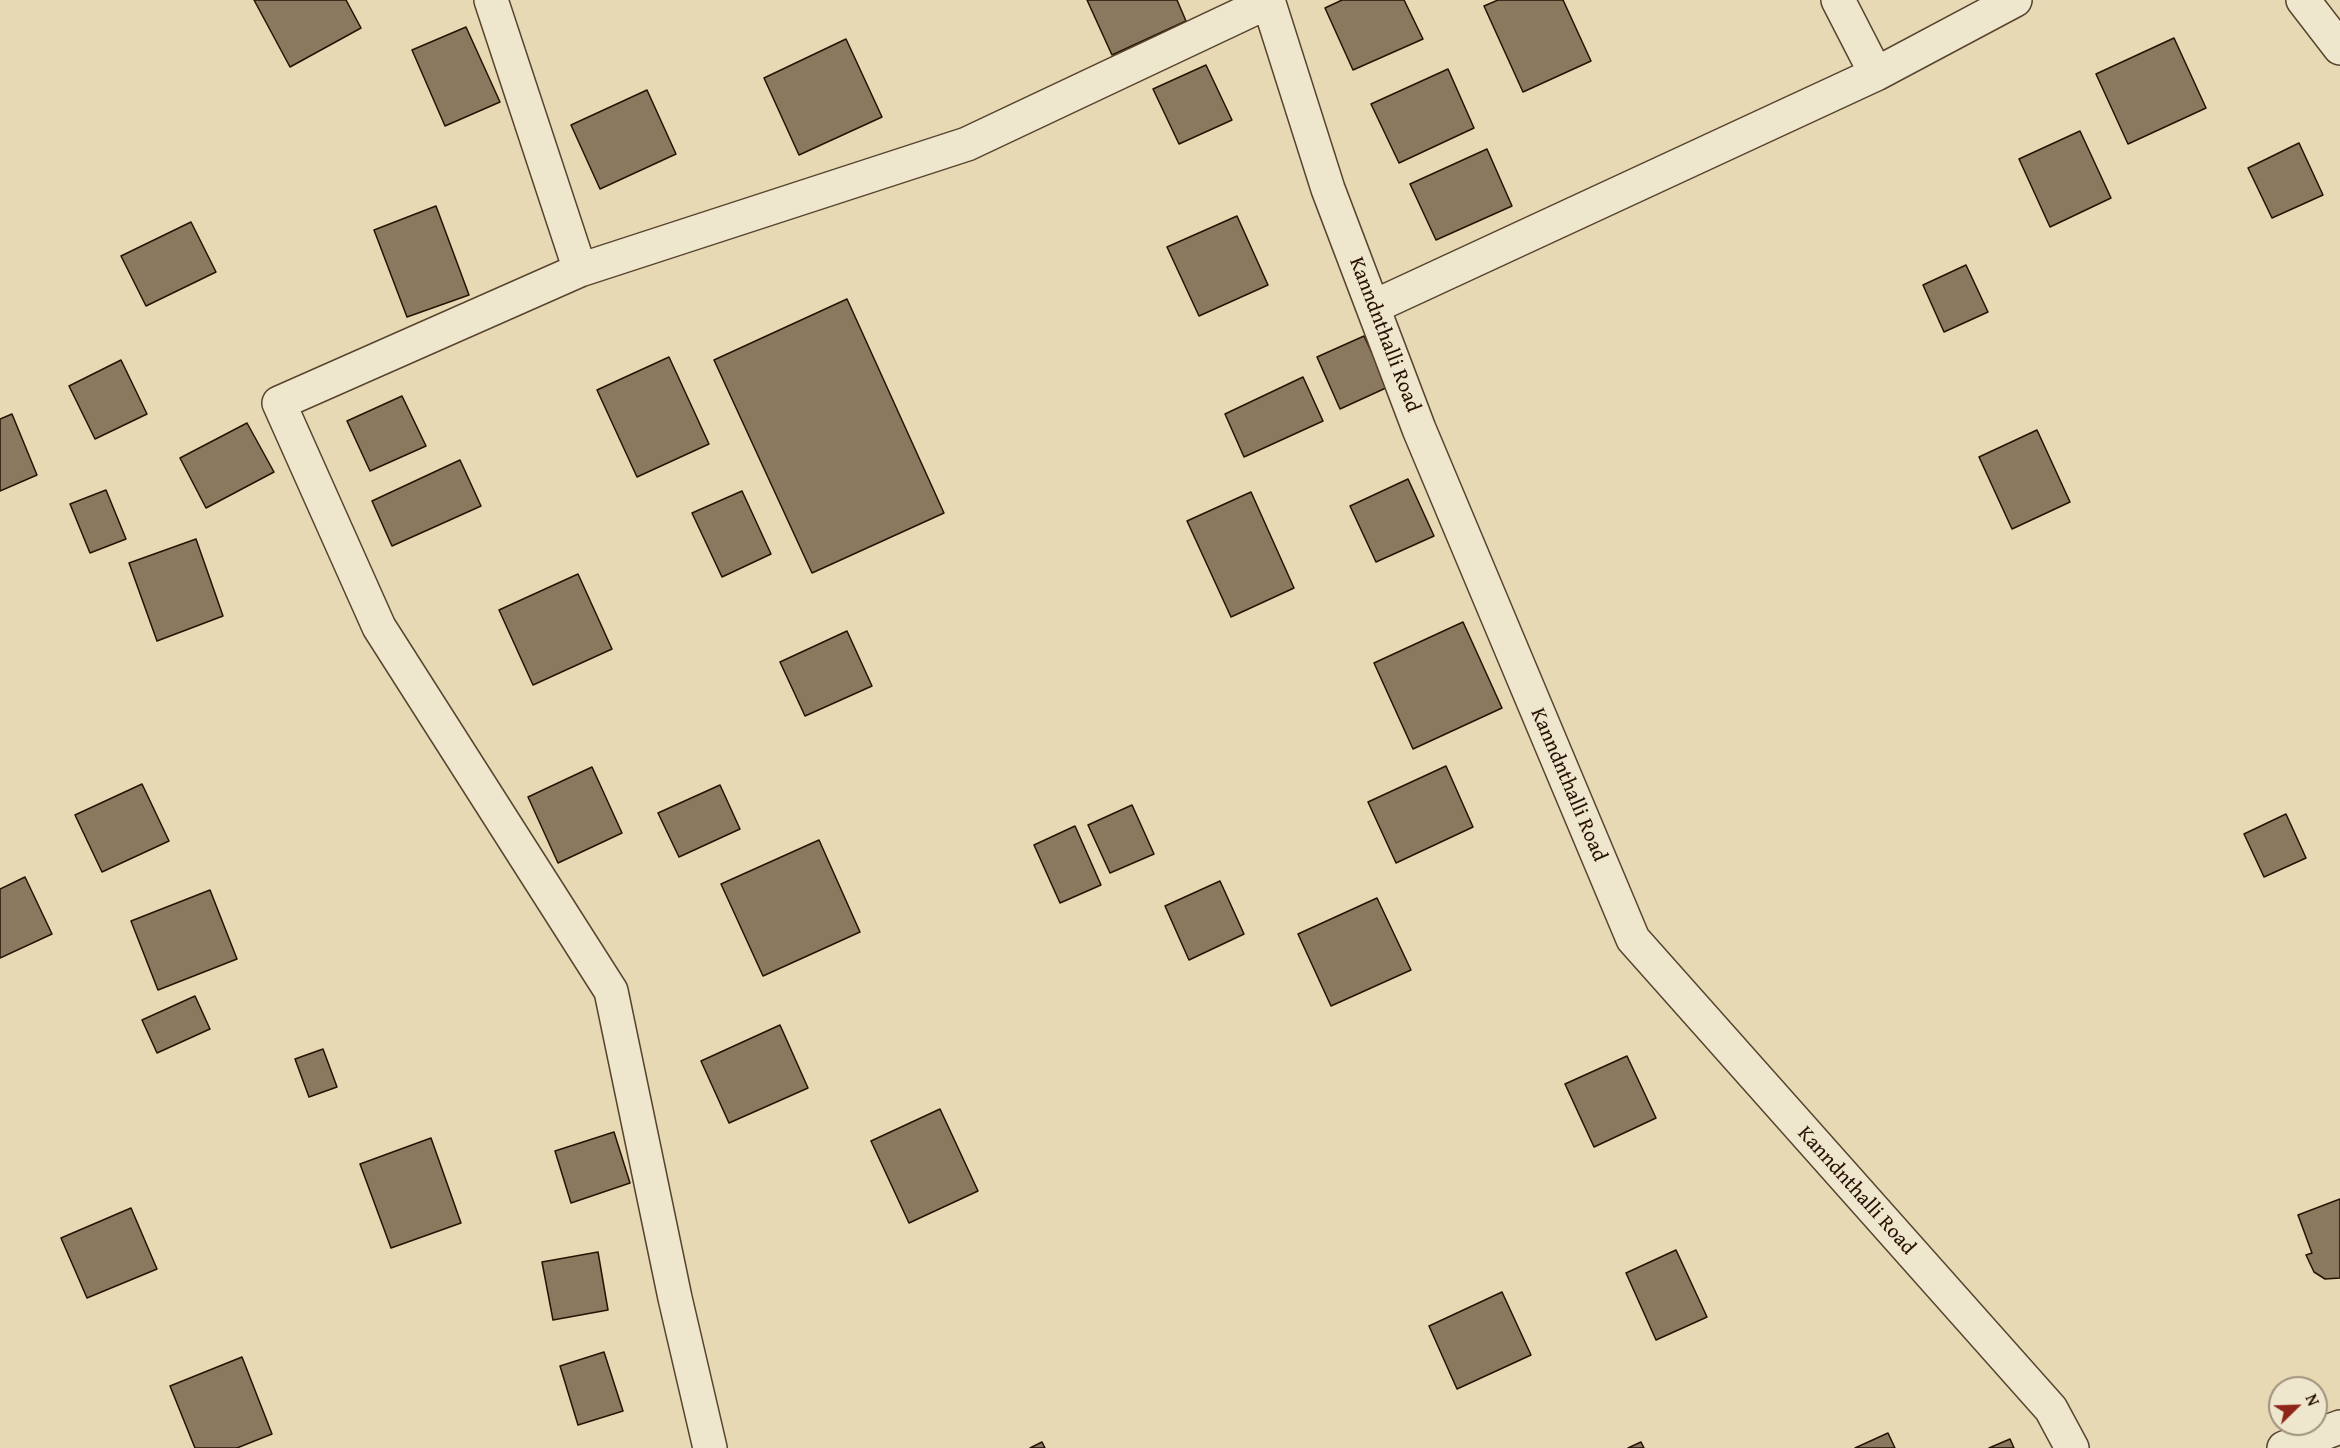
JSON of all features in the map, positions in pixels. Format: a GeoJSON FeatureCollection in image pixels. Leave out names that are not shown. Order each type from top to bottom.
{"type":"FeatureCollection","features":[{"type":"Feature","properties":{"kind":"street"},"geometry":{"type":"LineString","coordinates":[[491,0],[580,270]]}},
{"type":"Feature","properties":{"kind":"street"},"geometry":{"type":"LineString","coordinates":[[1838,0],[1876,74]]}},
{"type":"Feature","properties":{"kind":"street"},"geometry":{"type":"LineString","coordinates":[[1373,307],[1876,74],[2015,0]]}},
{"type":"Feature","properties":{"kind":"street"},"geometry":{"type":"LineString","coordinates":[[2303,0],[2340,48]]}},
{"type":"Feature","properties":{"kind":"street"},"geometry":{"type":"LineString","coordinates":[[710,1448],[675,1298],[611,991],[379,627],[279,403],[580,270],[967,144],[1268,1]]}},
{"type":"Feature","properties":{"kind":"street","name":"Kanndnthalli Road"},"geometry":{"type":"LineString","coordinates":[[1268,1],[1328,189],[1419,429],[1633,939],[2051,1409],[2072,1448]]}},
{"type":"Feature","properties":{"kind":"street"},"geometry":{"type":"LineString","coordinates":[[2284,1448],[2340,1427]]}},
{"type":"Feature","properties":{"kind":"building"},"geometry":{"type":"Polygon","coordinates":[[[254,0],[346,0],[361,28],[290,67],[254,0]]]}},
{"type":"Feature","properties":{"kind":"building"},"geometry":{"type":"Polygon","coordinates":[[[1087,0],[1177,0],[1186,21],[1112,55],[1087,0]]]}},
{"type":"Feature","properties":{"kind":"building"},"geometry":{"type":"Polygon","coordinates":[[[1342,0],[1404,0],[1423,39],[1353,70],[1325,8],[1342,0]]]}},
{"type":"Feature","properties":{"kind":"building"},"geometry":{"type":"Polygon","coordinates":[[[1498,0],[1563,0],[1591,61],[1523,92],[1484,6],[1498,0]]]}},
{"type":"Feature","properties":{"kind":"building"},"geometry":{"type":"Polygon","coordinates":[[[466,27],[500,102],[445,126],[412,50],[466,27]]]}},
{"type":"Feature","properties":{"kind":"building"},"geometry":{"type":"Polygon","coordinates":[[[2174,38],[2206,108],[2128,144],[2096,74],[2174,38]]]}},
{"type":"Feature","properties":{"kind":"building"},"geometry":{"type":"Polygon","coordinates":[[[846,39],[882,117],[799,155],[764,78],[846,39]]]}},
{"type":"Feature","properties":{"kind":"building"},"geometry":{"type":"Polygon","coordinates":[[[1206,65],[1232,120],[1179,144],[1153,89],[1206,65]]]}},
{"type":"Feature","properties":{"kind":"building"},"geometry":{"type":"Polygon","coordinates":[[[1448,69],[1474,128],[1399,163],[1371,104],[1448,69]]]}},
{"type":"Feature","properties":{"kind":"building"},"geometry":{"type":"Polygon","coordinates":[[[647,90],[676,154],[600,189],[571,125],[647,90]]]}},
{"type":"Feature","properties":{"kind":"building"},"geometry":{"type":"Polygon","coordinates":[[[2080,131],[2111,198],[2050,227],[2019,159],[2080,131]]]}},
{"type":"Feature","properties":{"kind":"building"},"geometry":{"type":"Polygon","coordinates":[[[2299,143],[2323,195],[2272,218],[2248,168],[2299,143]]]}},
{"type":"Feature","properties":{"kind":"building"},"geometry":{"type":"Polygon","coordinates":[[[1487,149],[1512,206],[1436,240],[1410,184],[1487,149]]]}},
{"type":"Feature","properties":{"kind":"building"},"geometry":{"type":"Polygon","coordinates":[[[436,206],[469,295],[407,317],[374,230],[436,206]]]}},
{"type":"Feature","properties":{"kind":"building"},"geometry":{"type":"Polygon","coordinates":[[[1237,216],[1268,285],[1199,316],[1167,247],[1237,216]]]}},
{"type":"Feature","properties":{"kind":"building"},"geometry":{"type":"Polygon","coordinates":[[[191,222],[216,272],[146,306],[121,256],[191,222]]]}},
{"type":"Feature","properties":{"kind":"building"},"geometry":{"type":"Polygon","coordinates":[[[1966,265],[1988,312],[1944,332],[1923,285],[1966,265]]]}},
{"type":"Feature","properties":{"kind":"building"},"geometry":{"type":"Polygon","coordinates":[[[847,299],[944,513],[812,573],[714,360],[847,299]]]}},
{"type":"Feature","properties":{"kind":"building"},"geometry":{"type":"Polygon","coordinates":[[[1364,336],[1388,387],[1340,409],[1317,357],[1364,336]]]}},
{"type":"Feature","properties":{"kind":"building"},"geometry":{"type":"Polygon","coordinates":[[[669,357],[709,444],[637,477],[597,390],[669,357]]]}},
{"type":"Feature","properties":{"kind":"building"},"geometry":{"type":"Polygon","coordinates":[[[121,360],[147,414],[95,439],[69,386],[121,360]]]}},
{"type":"Feature","properties":{"kind":"building"},"geometry":{"type":"Polygon","coordinates":[[[1303,377],[1323,421],[1244,457],[1225,414],[1303,377]]]}},
{"type":"Feature","properties":{"kind":"building"},"geometry":{"type":"Polygon","coordinates":[[[402,396],[426,446],[370,471],[347,421],[402,396]]]}},
{"type":"Feature","properties":{"kind":"building"},"geometry":{"type":"Polygon","coordinates":[[[12,414],[37,475],[0,491],[0,419],[12,414]]]}},
{"type":"Feature","properties":{"kind":"building"},"geometry":{"type":"Polygon","coordinates":[[[247,423],[274,472],[206,508],[180,458],[247,423]]]}},
{"type":"Feature","properties":{"kind":"building"},"geometry":{"type":"Polygon","coordinates":[[[2037,430],[2070,502],[2012,529],[1979,457],[2037,430]]]}},
{"type":"Feature","properties":{"kind":"building"},"geometry":{"type":"Polygon","coordinates":[[[460,460],[481,506],[392,546],[372,501],[460,460]]]}},
{"type":"Feature","properties":{"kind":"building"},"geometry":{"type":"Polygon","coordinates":[[[1408,479],[1434,536],[1376,562],[1350,506],[1408,479]]]}},
{"type":"Feature","properties":{"kind":"building"},"geometry":{"type":"Polygon","coordinates":[[[106,490],[126,539],[90,553],[70,504],[106,490]]]}},
{"type":"Feature","properties":{"kind":"building"},"geometry":{"type":"Polygon","coordinates":[[[742,491],[771,554],[722,577],[692,513],[742,491]]]}},
{"type":"Feature","properties":{"kind":"building"},"geometry":{"type":"Polygon","coordinates":[[[1251,492],[1294,588],[1231,617],[1187,521],[1251,492]]]}},
{"type":"Feature","properties":{"kind":"building"},"geometry":{"type":"Polygon","coordinates":[[[196,539],[223,616],[157,641],[129,563],[196,539]]]}},
{"type":"Feature","properties":{"kind":"building"},"geometry":{"type":"Polygon","coordinates":[[[578,574],[612,649],[533,685],[499,610],[578,574]]]}},
{"type":"Feature","properties":{"kind":"building"},"geometry":{"type":"Polygon","coordinates":[[[1463,622],[1502,708],[1413,749],[1374,663],[1463,622]]]}},
{"type":"Feature","properties":{"kind":"building"},"geometry":{"type":"Polygon","coordinates":[[[847,631],[872,686],[805,716],[780,662],[847,631]]]}},
{"type":"Feature","properties":{"kind":"building"},"geometry":{"type":"Polygon","coordinates":[[[1446,766],[1473,827],[1396,863],[1368,802],[1446,766]]]}},
{"type":"Feature","properties":{"kind":"building"},"geometry":{"type":"Polygon","coordinates":[[[592,767],[622,833],[558,863],[528,797],[592,767]]]}},
{"type":"Feature","properties":{"kind":"building"},"geometry":{"type":"Polygon","coordinates":[[[142,784],[169,841],[102,872],[75,815],[142,784]]]}},
{"type":"Feature","properties":{"kind":"building"},"geometry":{"type":"Polygon","coordinates":[[[720,785],[740,829],[679,857],[658,813],[720,785]]]}},
{"type":"Feature","properties":{"kind":"building"},"geometry":{"type":"Polygon","coordinates":[[[1132,805],[1154,854],[1110,873],[1088,825],[1132,805]]]}},
{"type":"Feature","properties":{"kind":"building"},"geometry":{"type":"Polygon","coordinates":[[[2286,814],[2306,858],[2264,877],[2244,834],[2286,814]]]}},
{"type":"Feature","properties":{"kind":"building"},"geometry":{"type":"Polygon","coordinates":[[[1075,826],[1101,885],[1060,903],[1034,845],[1075,826]]]}},
{"type":"Feature","properties":{"kind":"building"},"geometry":{"type":"Polygon","coordinates":[[[819,840],[860,932],[763,976],[721,884],[819,840]]]}},
{"type":"Feature","properties":{"kind":"building"},"geometry":{"type":"Polygon","coordinates":[[[25,877],[52,934],[0,958],[0,889],[25,877]]]}},
{"type":"Feature","properties":{"kind":"building"},"geometry":{"type":"Polygon","coordinates":[[[1220,881],[1244,934],[1189,960],[1165,906],[1220,881]]]}},
{"type":"Feature","properties":{"kind":"building"},"geometry":{"type":"Polygon","coordinates":[[[210,890],[237,959],[158,990],[131,921],[210,890]]]}},
{"type":"Feature","properties":{"kind":"building"},"geometry":{"type":"Polygon","coordinates":[[[1377,898],[1411,970],[1331,1006],[1298,934],[1377,898]]]}},
{"type":"Feature","properties":{"kind":"building"},"geometry":{"type":"Polygon","coordinates":[[[195,996],[210,1029],[157,1053],[142,1020],[195,996]]]}},
{"type":"Feature","properties":{"kind":"building"},"geometry":{"type":"Polygon","coordinates":[[[780,1025],[808,1088],[729,1123],[701,1061],[780,1025]]]}},
{"type":"Feature","properties":{"kind":"building"},"geometry":{"type":"Polygon","coordinates":[[[323,1049],[337,1087],[309,1097],[295,1059],[323,1049]]]}},
{"type":"Feature","properties":{"kind":"building"},"geometry":{"type":"Polygon","coordinates":[[[1627,1056],[1656,1118],[1594,1147],[1565,1084],[1627,1056]]]}},
{"type":"Feature","properties":{"kind":"building"},"geometry":{"type":"Polygon","coordinates":[[[940,1109],[978,1191],[909,1223],[871,1141],[940,1109]]]}},
{"type":"Feature","properties":{"kind":"building"},"geometry":{"type":"Polygon","coordinates":[[[614,1132],[630,1183],[571,1203],[555,1151],[614,1132]]]}},
{"type":"Feature","properties":{"kind":"building"},"geometry":{"type":"Polygon","coordinates":[[[431,1138],[461,1223],[391,1248],[360,1164],[431,1138]]]}},
{"type":"Feature","properties":{"kind":"building"},"geometry":{"type":"Polygon","coordinates":[[[2340,1199],[2340,1278],[2325,1279],[2314,1272],[2306,1255],[2312,1253],[2298,1215],[2340,1199]]]}},
{"type":"Feature","properties":{"kind":"building"},"geometry":{"type":"Polygon","coordinates":[[[131,1208],[157,1269],[87,1298],[61,1238],[131,1208]]]}},
{"type":"Feature","properties":{"kind":"building"},"geometry":{"type":"Polygon","coordinates":[[[1676,1250],[1707,1317],[1656,1340],[1626,1273],[1676,1250]]]}},
{"type":"Feature","properties":{"kind":"building"},"geometry":{"type":"Polygon","coordinates":[[[598,1252],[608,1310],[553,1320],[542,1262],[598,1252]]]}},
{"type":"Feature","properties":{"kind":"building"},"geometry":{"type":"Polygon","coordinates":[[[1502,1292],[1531,1355],[1457,1389],[1429,1326],[1502,1292]]]}},
{"type":"Feature","properties":{"kind":"building"},"geometry":{"type":"Polygon","coordinates":[[[604,1352],[623,1411],[578,1425],[560,1366],[604,1352]]]}},
{"type":"Feature","properties":{"kind":"building"},"geometry":{"type":"Polygon","coordinates":[[[242,1357],[272,1434],[237,1448],[195,1448],[170,1386],[242,1357]]]}},
{"type":"Feature","properties":{"kind":"building"},"geometry":{"type":"Polygon","coordinates":[[[1888,1433],[1895,1448],[1855,1448],[1888,1433]]]}},
{"type":"Feature","properties":{"kind":"building"},"geometry":{"type":"Polygon","coordinates":[[[2010,1439],[2014,1448],[1989,1448],[2010,1439]]]}},
{"type":"Feature","properties":{"kind":"building"},"geometry":{"type":"Polygon","coordinates":[[[1042,1442],[1045,1448],[1030,1448],[1042,1442]]]}},
{"type":"Feature","properties":{"kind":"building"},"geometry":{"type":"Polygon","coordinates":[[[1641,1442],[1644,1448],[1628,1448],[1641,1442]]]}}]}
